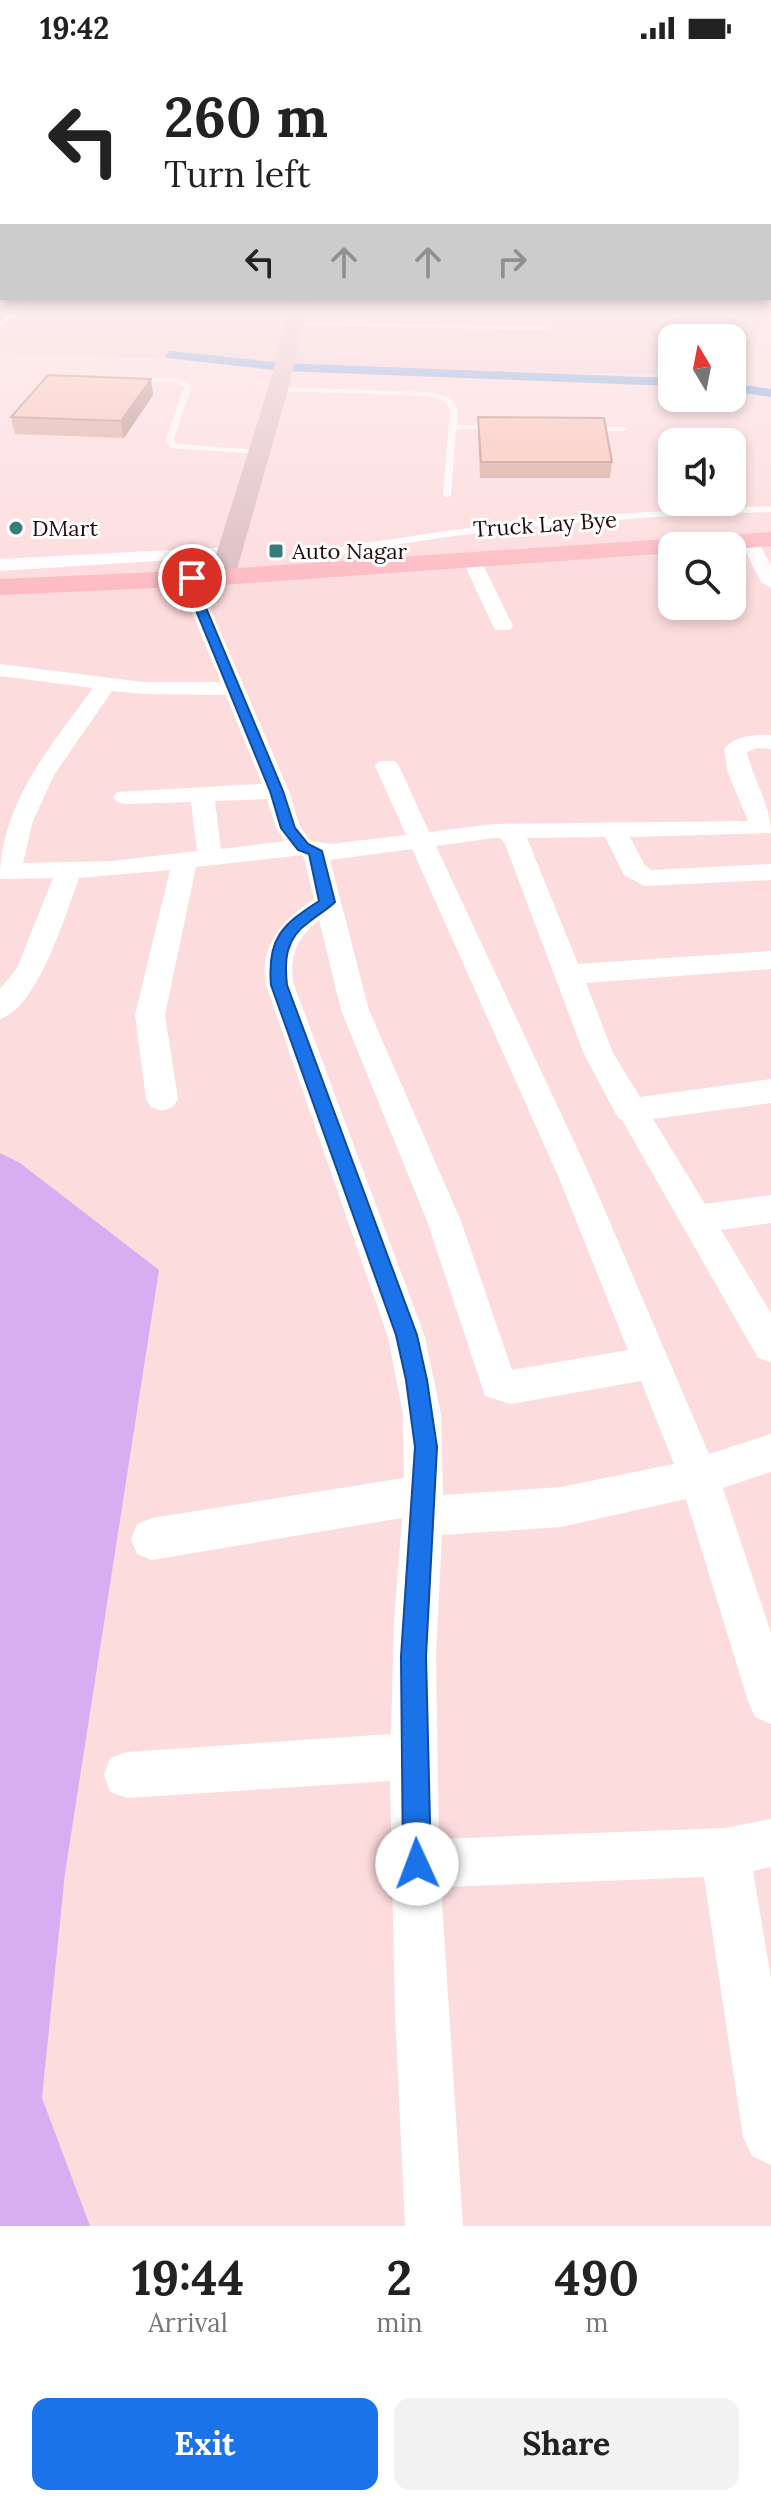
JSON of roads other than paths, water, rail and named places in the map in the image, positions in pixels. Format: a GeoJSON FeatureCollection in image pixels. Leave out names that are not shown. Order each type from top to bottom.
{"type":"FeatureCollection","features":[{"type":"Feature","properties":{"kind":"main road"},"geometry":{"type":"LineString","coordinates":[[0,574],[226,563],[771,527]]}},
{"type":"Feature","properties":{"kind":"main road"},"geometry":{"type":"LineString","coordinates":[[0,587],[192,578],[226,563],[471,559],[760,540]]}},
{"type":"Feature","properties":{"kind":"street"},"geometry":{"type":"LineString","coordinates":[[0,565],[226,563],[276,394]]}},
{"type":"Feature","properties":{"kind":"street"},"geometry":{"type":"LineString","coordinates":[[760,540],[771,582]]}},
{"type":"Feature","properties":{"kind":"street"},"geometry":{"type":"LineString","coordinates":[[471,559],[503,626]]}},
{"type":"Feature","properties":{"kind":"street"},"geometry":{"type":"LineString","coordinates":[[192,578],[232,689],[277,791],[288,828],[309,849],[327,902],[355,1010],[444,1221],[498,1384],[511,1387],[650,1363]]}},
{"type":"Feature","properties":{"kind":"street"},"geometry":{"type":"LineString","coordinates":[[0,670],[167,689],[232,689]]}},
{"type":"Feature","properties":{"kind":"street"},"geometry":{"type":"LineString","coordinates":[[107,683],[42,775],[21,821],[4,871],[112,869],[309,849],[331,852],[494,831],[768,834],[740,773],[735,749],[754,741],[771,742]]}},
{"type":"Feature","properties":{"kind":"street"},"geometry":{"type":"LineString","coordinates":[[387,766],[575,1178],[699,1477],[771,1701]]}},
{"type":"Feature","properties":{"kind":"street"},"geometry":{"type":"LineString","coordinates":[[125,797],[277,791]]}},
{"type":"Feature","properties":{"kind":"street"},"geometry":{"type":"LineString","coordinates":[[162,1099],[150,1015],[198,859],[202,794]]}},
{"type":"Feature","properties":{"kind":"street"},"geometry":{"type":"LineString","coordinates":[[615,831],[633,869],[645,878],[771,872]]}},
{"type":"Feature","properties":{"kind":"street"},"geometry":{"type":"LineString","coordinates":[[509,833],[517,842],[599,1054],[629,1110],[767,1331]]}},
{"type":"Feature","properties":{"kind":"street"},"geometry":{"type":"LineString","coordinates":[[0,1009],[30,971],[69,870]]}},
{"type":"Feature","properties":{"kind":"street"},"geometry":{"type":"LineString","coordinates":[[327,902],[299,921],[289,932],[276,958],[276,969],[284,1000],[406,1335],[417,1380],[426,1447],[415,1609],[415,1756],[424,2087],[434,2226]]}},
{"type":"Feature","properties":{"kind":"street"},"geometry":{"type":"LineString","coordinates":[[566,975],[771,960]]}},
{"type":"Feature","properties":{"kind":"street"},"geometry":{"type":"LineString","coordinates":[[629,1110],[771,1091]]}},
{"type":"Feature","properties":{"kind":"street"},"geometry":{"type":"LineString","coordinates":[[697,1219],[771,1209]]}},
{"type":"Feature","properties":{"kind":"street"},"geometry":{"type":"LineString","coordinates":[[152,1539],[422,1505],[488,1514],[581,1504],[699,1477],[771,1453]]}},
{"type":"Feature","properties":{"kind":"street"},"geometry":{"type":"LineString","coordinates":[[127,1775],[415,1756]]}},
{"type":"Feature","properties":{"kind":"street"},"geometry":{"type":"LineString","coordinates":[[417,1864],[748,1848],[771,2137]]}},
{"type":"Feature","properties":{"kind":"lane"},"geometry":{"type":"LineString","coordinates":[[185,394],[170,439],[173,446],[259,452]]}},
{"type":"Feature","properties":{"kind":"lane"},"geometry":{"type":"LineString","coordinates":[[398,394],[437,396],[452,403],[447,495]]}},
{"type":"Feature","properties":{"kind":"lane"},"geometry":{"type":"LineString","coordinates":[[453,427],[515,428]]}},
{"type":"Feature","properties":{"kind":"lane"},"geometry":{"type":"LineString","coordinates":[[577,428],[623,429]]}},
{"type":"Feature","properties":{"kind":"lane","name":"Truck Lay Bye"},"geometry":{"type":"LineString","coordinates":[[321,556],[384,541],[459,530],[771,509]]}},
{"type":"Feature","properties":{"kind":"place","name":"DMart"},"geometry":{"type":"Point","coordinates":[16,528]}},
{"type":"Feature","properties":{"kind":"place","name":"Auto Nagar"},"geometry":{"type":"Point","coordinates":[276,551]}}]}
